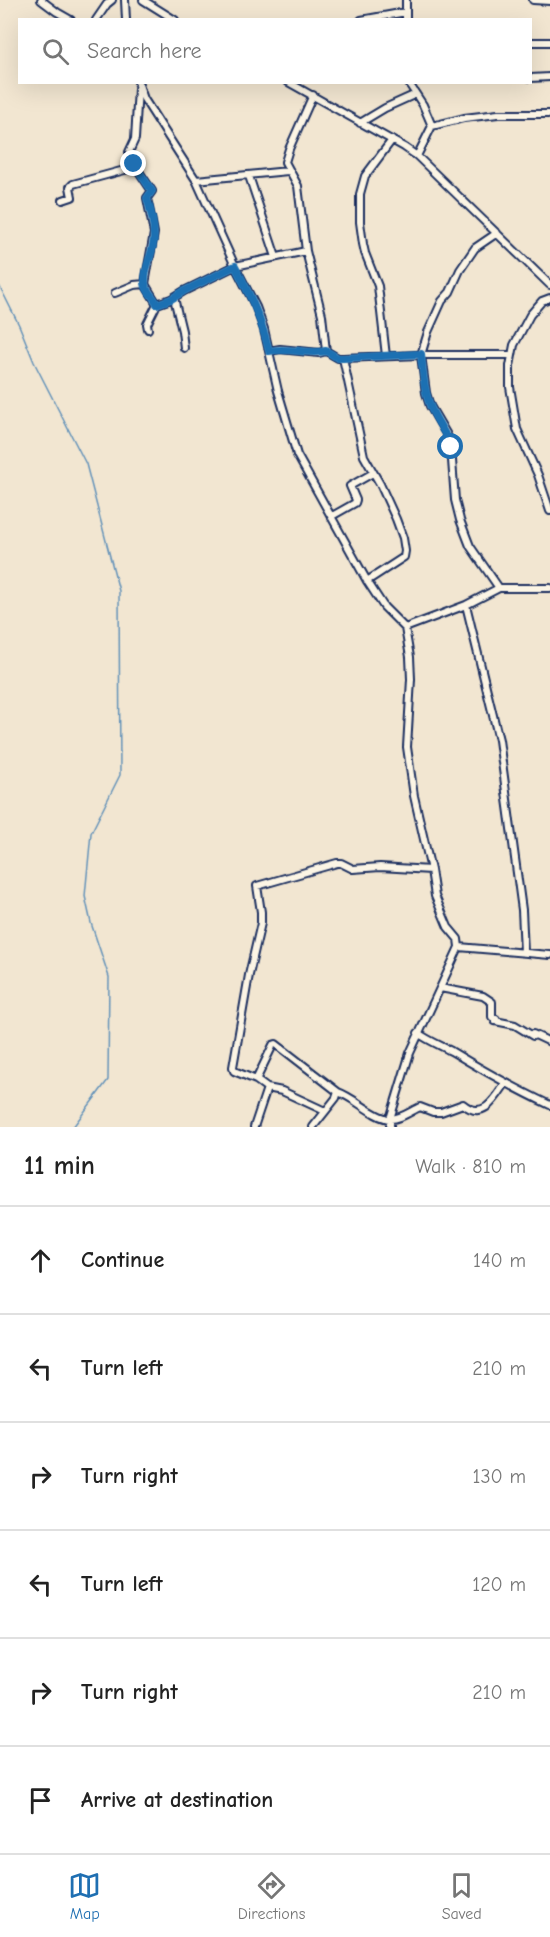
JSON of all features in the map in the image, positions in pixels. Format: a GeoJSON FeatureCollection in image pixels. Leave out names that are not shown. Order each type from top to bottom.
{"type":"FeatureCollection","features":[{"type":"Feature","properties":{"kind":"street"},"geometry":{"type":"LineString","coordinates":[[41,0],[68,18]]}},
{"type":"Feature","properties":{"kind":"street"},"geometry":{"type":"LineString","coordinates":[[97,18],[112,0]]}},
{"type":"Feature","properties":{"kind":"street"},"geometry":{"type":"LineString","coordinates":[[125,0],[126,18]]}},
{"type":"Feature","properties":{"kind":"street"},"geometry":{"type":"LineString","coordinates":[[143,0],[172,18]]}},
{"type":"Feature","properties":{"kind":"street"},"geometry":{"type":"LineString","coordinates":[[384,18],[406,16],[406,0]]}},
{"type":"Feature","properties":{"kind":"street"},"geometry":{"type":"LineString","coordinates":[[533,0],[548,1]]}},
{"type":"Feature","properties":{"kind":"street"},"geometry":{"type":"LineString","coordinates":[[532,42],[550,42]]}},
{"type":"Feature","properties":{"kind":"street"},"geometry":{"type":"LineString","coordinates":[[532,78],[550,77]]}},
{"type":"Feature","properties":{"kind":"street"},"geometry":{"type":"LineString","coordinates":[[138,84],[135,139],[129,152],[152,191],[147,198],[154,232],[145,284],[157,304]]}},
{"type":"Feature","properties":{"kind":"street"},"geometry":{"type":"LineString","coordinates":[[138,84],[144,99],[196,180],[256,307],[264,329],[278,391],[297,455],[367,581],[384,607],[405,628],[411,679],[407,747],[414,796],[435,896],[448,927],[458,939],[459,947],[410,1053],[390,1119],[390,1127]]}},
{"type":"Feature","properties":{"kind":"street"},"geometry":{"type":"LineString","coordinates":[[409,84],[423,105],[432,126]]}},
{"type":"Feature","properties":{"kind":"street"},"geometry":{"type":"LineString","coordinates":[[298,85],[417,156],[550,285]]}},
{"type":"Feature","properties":{"kind":"street"},"geometry":{"type":"LineString","coordinates":[[360,123],[385,108],[416,94]]}},
{"type":"Feature","properties":{"kind":"street"},"geometry":{"type":"LineString","coordinates":[[312,95],[285,162],[298,186],[306,251],[322,315],[326,351]]}},
{"type":"Feature","properties":{"kind":"street"},"geometry":{"type":"LineString","coordinates":[[417,156],[432,126],[464,118],[498,114],[550,114]]}},
{"type":"Feature","properties":{"kind":"street"},"geometry":{"type":"LineString","coordinates":[[386,356],[378,286],[363,244],[360,194],[365,176],[392,140]]}},
{"type":"Feature","properties":{"kind":"street"},"geometry":{"type":"LineString","coordinates":[[63,200],[72,197],[70,187],[73,183],[132,168],[134,164]]}},
{"type":"Feature","properties":{"kind":"street"},"geometry":{"type":"LineString","coordinates":[[196,180],[288,171]]}},
{"type":"Feature","properties":{"kind":"street"},"geometry":{"type":"LineString","coordinates":[[249,176],[276,258]]}},
{"type":"Feature","properties":{"kind":"street"},"geometry":{"type":"LineString","coordinates":[[497,233],[476,248],[460,270],[450,292],[442,301],[421,354],[430,406],[447,435],[451,447],[455,500],[460,520],[470,546],[499,588]]}},
{"type":"Feature","properties":{"kind":"street"},"geometry":{"type":"LineString","coordinates":[[148,329],[147,324],[157,304],[174,298],[235,266],[306,251]]}},
{"type":"Feature","properties":{"kind":"street"},"geometry":{"type":"LineString","coordinates":[[115,293],[134,285],[145,284]]}},
{"type":"Feature","properties":{"kind":"street"},"geometry":{"type":"LineString","coordinates":[[174,298],[184,348]]}},
{"type":"Feature","properties":{"kind":"street"},"geometry":{"type":"LineString","coordinates":[[550,298],[542,302],[530,315],[514,345],[511,356],[510,387],[518,429],[538,475],[550,511]]}},
{"type":"Feature","properties":{"kind":"street"},"geometry":{"type":"LineString","coordinates":[[269,351],[280,349],[319,353],[326,351],[338,358],[421,354],[511,356]]}},
{"type":"Feature","properties":{"kind":"street"},"geometry":{"type":"LineString","coordinates":[[343,358],[364,456],[396,519],[405,551],[404,556],[367,581]]}},
{"type":"Feature","properties":{"kind":"street"},"geometry":{"type":"LineString","coordinates":[[332,516],[355,503],[356,500],[350,486],[373,473]]}},
{"type":"Feature","properties":{"kind":"street"},"geometry":{"type":"LineString","coordinates":[[405,628],[466,605],[499,588],[550,588]]}},
{"type":"Feature","properties":{"kind":"street"},"geometry":{"type":"LineString","coordinates":[[466,605],[499,740],[522,910],[524,952]]}},
{"type":"Feature","properties":{"kind":"street"},"geometry":{"type":"LineString","coordinates":[[325,1111],[282,1091],[267,1088],[256,1080],[234,1071],[249,975],[261,923],[256,886],[337,863],[353,869],[380,867],[431,870]]}},
{"type":"Feature","properties":{"kind":"street"},"geometry":{"type":"LineString","coordinates":[[459,947],[550,955]]}},
{"type":"Feature","properties":{"kind":"street"},"geometry":{"type":"LineString","coordinates":[[440,988],[483,996],[492,1002],[491,1014],[496,1019],[495,1021],[515,1025],[533,1036],[533,1034],[550,1042]]}},
{"type":"Feature","properties":{"kind":"street"},"geometry":{"type":"LineString","coordinates":[[418,1033],[505,1084],[550,1105]]}},
{"type":"Feature","properties":{"kind":"street"},"geometry":{"type":"LineString","coordinates":[[256,1080],[273,1045],[276,1044],[338,1092],[374,1113],[390,1119],[405,1115],[420,1107],[433,1112],[441,1112],[464,1104],[479,1110],[486,1108],[495,1100],[505,1084]]}},
{"type":"Feature","properties":{"kind":"street"},"geometry":{"type":"LineString","coordinates":[[254,1127],[267,1088]]}},
{"type":"Feature","properties":{"kind":"street"},"geometry":{"type":"LineString","coordinates":[[313,1127],[336,1098],[338,1092]]}},
{"type":"Feature","properties":{"kind":"waterway"},"geometry":{"type":"LineString","coordinates":[[0,287],[34,362],[86,464],[119,591],[120,775],[91,833],[85,896],[91,923],[109,977],[108,1080],[73,1127]]}},
{"type":"Feature","properties":{"kind":"route"},"geometry":{"type":"LineString","coordinates":[[134,164],[152,190],[147,198],[154,227],[154,241],[149,255],[145,282],[157,304],[166,302],[235,266],[256,307],[269,351],[280,349],[319,353],[326,351],[338,358],[421,354],[430,406],[447,435],[451,447]]}}]}
